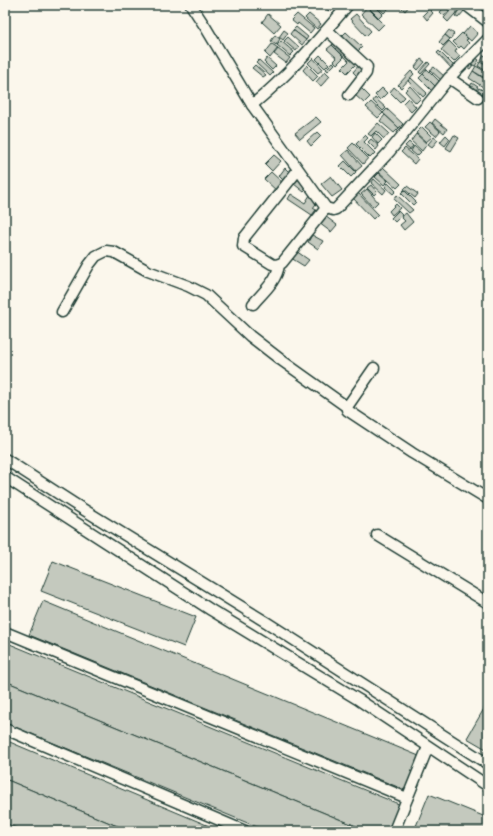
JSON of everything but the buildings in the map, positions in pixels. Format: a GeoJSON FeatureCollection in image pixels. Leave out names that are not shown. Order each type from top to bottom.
{"type":"FeatureCollection","features":[{"type":"Feature","properties":{"kind":"street"},"geometry":{"type":"LineString","coordinates":[[252,105],[301,58],[348,5]]}},
{"type":"Feature","properties":{"kind":"street"},"geometry":{"type":"LineString","coordinates":[[466,5],[488,22]]}},
{"type":"Feature","properties":{"kind":"street"},"geometry":{"type":"LineString","coordinates":[[193,6],[252,105],[326,208],[333,210],[336,209],[364,181],[449,78],[488,39]]}},
{"type":"Feature","properties":{"kind":"street"},"geometry":{"type":"LineString","coordinates":[[327,30],[367,67],[366,73],[349,95]]}},
{"type":"Feature","properties":{"kind":"street"},"geometry":{"type":"LineString","coordinates":[[449,78],[478,98]]}},
{"type":"Feature","properties":{"kind":"street"},"geometry":{"type":"LineString","coordinates":[[298,170],[243,241],[242,244],[244,248],[272,264],[279,264],[284,261],[326,208]]}},
{"type":"Feature","properties":{"kind":"street"},"geometry":{"type":"LineString","coordinates":[[62,312],[89,265],[96,256],[106,251],[114,252],[148,271],[188,286],[206,295],[250,336],[347,407],[347,410],[412,453],[488,499]]}},
{"type":"Feature","properties":{"kind":"street"},"geometry":{"type":"LineString","coordinates":[[253,304],[274,280],[278,272],[279,264]]}},
{"type":"Feature","properties":{"kind":"street"},"geometry":{"type":"LineString","coordinates":[[347,407],[374,368]]}},
{"type":"Feature","properties":{"kind":"street"},"geometry":{"type":"LineString","coordinates":[[5,459],[79,507],[266,622],[488,764]]}},
{"type":"Feature","properties":{"kind":"street"},"geometry":{"type":"LineString","coordinates":[[5,477],[211,610],[358,700],[488,786]]}},
{"type":"Feature","properties":{"kind":"street"},"geometry":{"type":"LineString","coordinates":[[377,535],[488,603]]}},
{"type":"Feature","properties":{"kind":"street"},"geometry":{"type":"LineString","coordinates":[[5,632],[408,798]]}},
{"type":"Feature","properties":{"kind":"street"},"geometry":{"type":"LineString","coordinates":[[5,729],[245,831]]}},
{"type":"Feature","properties":{"kind":"street"},"geometry":{"type":"LineString","coordinates":[[394,831],[428,747]]}}]}
